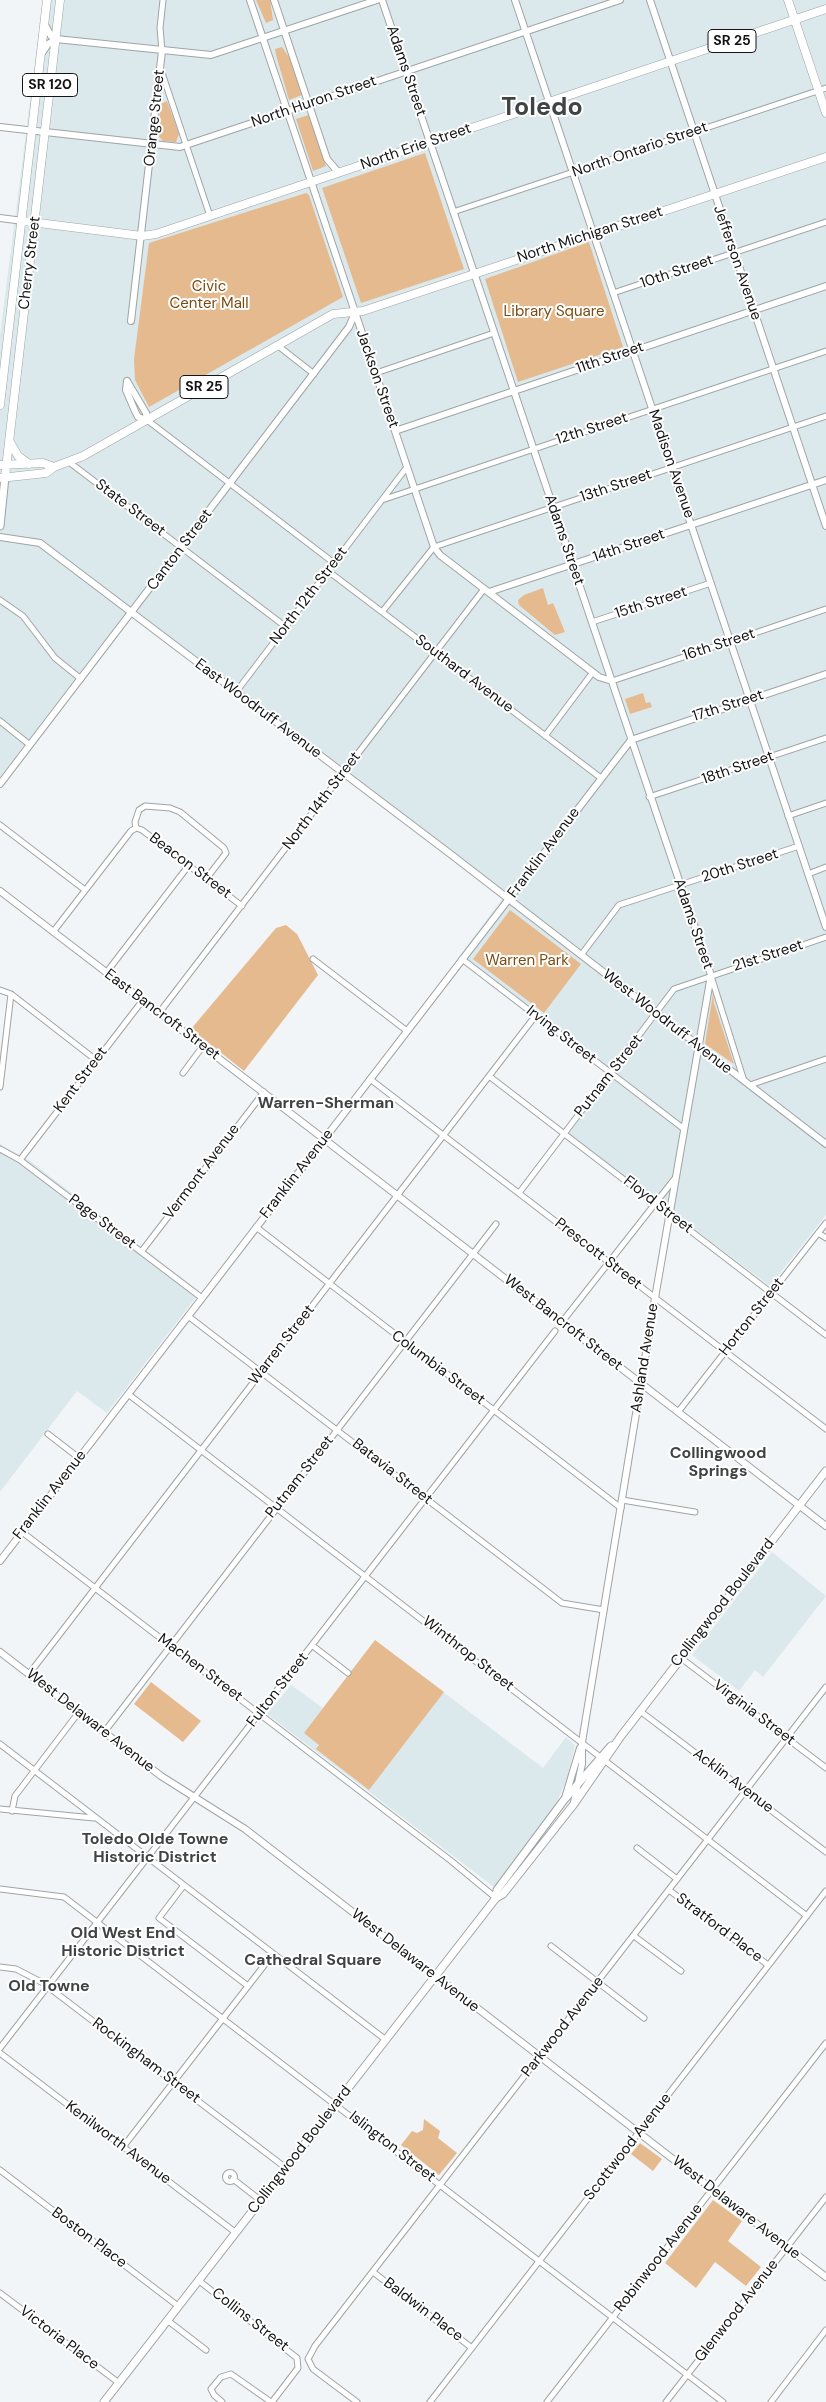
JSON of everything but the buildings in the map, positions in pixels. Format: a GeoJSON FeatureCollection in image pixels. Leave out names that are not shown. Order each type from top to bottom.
{"type":"FeatureCollection","features":[{"type":"Feature","properties":{"kind":"main road","name":"Cherry Street"},"geometry":{"type":"LineString","coordinates":[[0,404],[23,221],[42,53],[46,0]]}},
{"type":"Feature","properties":{"kind":"main road","name":"Cherry Street"},"geometry":{"type":"LineString","coordinates":[[0,526],[3,465],[9,441],[60,14],[60,0]]}},
{"type":"Feature","properties":{"kind":"main road"},"geometry":{"type":"LineString","coordinates":[[60,14],[65,0]]}},
{"type":"Feature","properties":{"kind":"main road"},"geometry":{"type":"LineString","coordinates":[[788,0],[822,89],[826,113]]}},
{"type":"Feature","properties":{"kind":"main road","name":"North Erie Street"},"geometry":{"type":"LineString","coordinates":[[23,221],[142,236],[156,234],[826,10]]}},
{"type":"Feature","properties":{"kind":"main road","name":"North Michigan Street"},"geometry":{"type":"LineString","coordinates":[[355,313],[826,157]]}},
{"type":"Feature","properties":{"kind":"main road","name":"SR 25"},"geometry":{"type":"LineString","coordinates":[[2,478],[46,473],[54,467],[69,462],[147,420],[332,314],[343,311],[355,313]]}},
{"type":"Feature","properties":{"kind":"main road"},"geometry":{"type":"LineString","coordinates":[[9,441],[18,456],[30,464]]}},
{"type":"Feature","properties":{"kind":"main road"},"geometry":{"type":"LineString","coordinates":[[3,465],[42,463],[54,467]]}},
{"type":"Feature","properties":{"kind":"main road","name":"Collingwood Boulevard"},"geometry":{"type":"LineString","coordinates":[[106,2402],[235,2232],[496,1898],[503,1894],[574,1804],[603,1759],[826,1471]]}},
{"type":"Feature","properties":{"kind":"main road","name":"Collingwood Boulevard"},"geometry":{"type":"LineString","coordinates":[[496,1898],[497,1890],[564,1800],[579,1782],[603,1759]]}},
{"type":"Feature","properties":{"kind":"main road"},"geometry":{"type":"LineString","coordinates":[[526,1851],[531,1859]]}},
{"type":"Feature","properties":{"kind":"street","name":"Orange Street"},"geometry":{"type":"LineString","coordinates":[[131,321],[162,51],[160,33],[163,0]]}},
{"type":"Feature","properties":{"kind":"street","name":"Jackson Street"},"geometry":{"type":"LineString","coordinates":[[250,0],[434,546],[440,555],[599,677],[612,680]]}},
{"type":"Feature","properties":{"kind":"street"},"geometry":{"type":"LineString","coordinates":[[274,0],[327,158],[339,173]]}},
{"type":"Feature","properties":{"kind":"street"},"geometry":{"type":"LineString","coordinates":[[44,23],[51,36],[56,39],[211,55],[377,0]]}},
{"type":"Feature","properties":{"kind":"street","name":"Adams Street"},"geometry":{"type":"LineString","coordinates":[[382,0],[612,680],[649,797],[747,1083]]}},
{"type":"Feature","properties":{"kind":"street","name":"Madison Avenue"},"geometry":{"type":"LineString","coordinates":[[515,0],[826,927]]}},
{"type":"Feature","properties":{"kind":"street","name":"North Huron Street"},"geometry":{"type":"LineString","coordinates":[[0,127],[177,147],[620,0]]}},
{"type":"Feature","properties":{"kind":"street","name":"Jefferson Avenue"},"geometry":{"type":"LineString","coordinates":[[650,0],[669,62],[826,526]]}},
{"type":"Feature","properties":{"kind":"street"},"geometry":{"type":"LineString","coordinates":[[42,53],[48,44],[56,39]]}},
{"type":"Feature","properties":{"kind":"street"},"geometry":{"type":"LineString","coordinates":[[160,68],[210,216]]}},
{"type":"Feature","properties":{"kind":"street","name":"North Ontario Street"},"geometry":{"type":"LineString","coordinates":[[453,212],[822,89]]}},
{"type":"Feature","properties":{"kind":"street","name":"North Erie Street"},"geometry":{"type":"LineString","coordinates":[[0,218],[23,221]]}},
{"type":"Feature","properties":{"kind":"street","name":"10th Street"},"geometry":{"type":"LineString","coordinates":[[613,293],[826,222]]}},
{"type":"Feature","properties":{"kind":"street","name":"11th Street"},"geometry":{"type":"LineString","coordinates":[[395,431],[826,286]]}},
{"type":"Feature","properties":{"kind":"street","name":"Canton Street"},"geometry":{"type":"LineString","coordinates":[[0,784],[352,324],[355,313]]}},
{"type":"Feature","properties":{"kind":"street"},"geometry":{"type":"LineString","coordinates":[[376,373],[494,333]]}},
{"type":"Feature","properties":{"kind":"street"},"geometry":{"type":"LineString","coordinates":[[276,345],[314,374]]}},
{"type":"Feature","properties":{"kind":"street","name":"12th Street"},"geometry":{"type":"LineString","coordinates":[[414,489],[773,368],[826,352]]}},
{"type":"Feature","properties":{"kind":"street"},"geometry":{"type":"LineString","coordinates":[[147,420],[146,413],[127,381],[126,390],[138,417],[147,420],[334,563]]}},
{"type":"Feature","properties":{"kind":"street","name":"13th Street"},"geometry":{"type":"LineString","coordinates":[[434,546],[826,416]]}},
{"type":"Feature","properties":{"kind":"street","name":"State Street"},"geometry":{"type":"LineString","coordinates":[[69,462],[286,626]]}},
{"type":"Feature","properties":{"kind":"street","name":"North 12th Street"},"geometry":{"type":"LineString","coordinates":[[236,692],[407,467]]}},
{"type":"Feature","properties":{"kind":"street","name":"14th Street"},"geometry":{"type":"LineString","coordinates":[[487,590],[572,565],[826,480]]}},
{"type":"Feature","properties":{"kind":"street"},"geometry":{"type":"LineString","coordinates":[[382,500],[414,489]]}},
{"type":"Feature","properties":{"kind":"street","name":"East Woodruff Avenue"},"geometry":{"type":"LineString","coordinates":[[0,537],[40,543],[344,773],[508,900]]}},
{"type":"Feature","properties":{"kind":"street"},"geometry":{"type":"LineString","coordinates":[[382,612],[434,546]]}},
{"type":"Feature","properties":{"kind":"street","name":"Southard Avenue"},"geometry":{"type":"LineString","coordinates":[[328,570],[601,778]]}},
{"type":"Feature","properties":{"kind":"street","name":"15th Street"},"geometry":{"type":"LineString","coordinates":[[592,622],[711,583]]}},
{"type":"Feature","properties":{"kind":"street","name":"North 14th Street"},"geometry":{"type":"LineString","coordinates":[[160,1013],[435,652],[487,590]]}},
{"type":"Feature","properties":{"kind":"street"},"geometry":{"type":"LineString","coordinates":[[0,600],[23,616],[55,658],[81,679]]}},
{"type":"Feature","properties":{"kind":"street","name":"16th Street"},"geometry":{"type":"LineString","coordinates":[[612,680],[826,609]]}},
{"type":"Feature","properties":{"kind":"street"},"geometry":{"type":"LineString","coordinates":[[545,736],[593,672]]}},
{"type":"Feature","properties":{"kind":"street","name":"17th Street"},"geometry":{"type":"LineString","coordinates":[[631,740],[826,674]]}},
{"type":"Feature","properties":{"kind":"street"},"geometry":{"type":"LineString","coordinates":[[0,721],[30,745]]}},
{"type":"Feature","properties":{"kind":"street","name":"18th Street"},"geometry":{"type":"LineString","coordinates":[[649,797],[826,738]]}},
{"type":"Feature","properties":{"kind":"street","name":"Franklin Avenue"},"geometry":{"type":"LineString","coordinates":[[0,1561],[631,740]]}},
{"type":"Feature","properties":{"kind":"street"},"geometry":{"type":"LineString","coordinates":[[788,816],[826,803]]}},
{"type":"Feature","properties":{"kind":"street"},"geometry":{"type":"LineString","coordinates":[[53,932],[130,831],[136,828],[135,822],[139,810],[145,806],[170,808],[180,812],[224,848],[226,853],[206,879]]}},
{"type":"Feature","properties":{"kind":"street"},"geometry":{"type":"LineString","coordinates":[[0,825],[85,890]]}},
{"type":"Feature","properties":{"kind":"street","name":"Beacon Street"},"geometry":{"type":"LineString","coordinates":[[136,828],[142,830],[242,906]]}},
{"type":"Feature","properties":{"kind":"street","name":"20th Street"},"geometry":{"type":"LineString","coordinates":[[681,886],[799,846]]}},
{"type":"Feature","properties":{"kind":"street"},"geometry":{"type":"LineString","coordinates":[[106,972],[189,865]]}},
{"type":"Feature","properties":{"kind":"street"},"geometry":{"type":"LineString","coordinates":[[808,874],[826,867]]}},
{"type":"Feature","properties":{"kind":"street"},"geometry":{"type":"LineString","coordinates":[[581,955],[619,906],[681,886]]}},
{"type":"Feature","properties":{"kind":"street","name":"East Bancroft Street"},"geometry":{"type":"LineString","coordinates":[[0,892],[324,1138]]}},
{"type":"Feature","properties":{"kind":"street","name":"West Woodruff Avenue"},"geometry":{"type":"LineString","coordinates":[[508,900],[826,1144]]}},
{"type":"Feature","properties":{"kind":"street","name":"21st Street"},"geometry":{"type":"LineString","coordinates":[[711,975],[826,937]]}},
{"type":"Feature","properties":{"kind":"street"},"geometry":{"type":"LineString","coordinates":[[313,959],[407,1030]]}},
{"type":"Feature","properties":{"kind":"street","name":"Irving Street"},"geometry":{"type":"LineString","coordinates":[[462,959],[684,1129]]}},
{"type":"Feature","properties":{"kind":"street","name":"Putnam Street"},"geometry":{"type":"LineString","coordinates":[[519,1193],[656,1013],[678,987],[711,975]]}},
{"type":"Feature","properties":{"kind":"street","name":"Ashland Avenue"},"geometry":{"type":"LineString","coordinates":[[574,1804],[579,1782],[582,1742],[620,1508],[711,975]]}},
{"type":"Feature","properties":{"kind":"street"},"geometry":{"type":"LineString","coordinates":[[0,990],[11,994],[96,1060]]}},
{"type":"Feature","properties":{"kind":"street"},"geometry":{"type":"LineString","coordinates":[[0,1087],[11,994]]}},
{"type":"Feature","properties":{"kind":"street","name":"Kent Street"},"geometry":{"type":"LineString","coordinates":[[20,1160],[143,1000]]}},
{"type":"Feature","properties":{"kind":"street","name":"Warren Street"},"geometry":{"type":"LineString","coordinates":[[29,1674],[536,1015]]}},
{"type":"Feature","properties":{"kind":"street"},"geometry":{"type":"LineString","coordinates":[[183,1074],[203,1046]]}},
{"type":"Feature","properties":{"kind":"street"},"geometry":{"type":"LineString","coordinates":[[747,1083],[826,1059]]}},
{"type":"Feature","properties":{"kind":"street","name":"Floyd Street"},"geometry":{"type":"LineString","coordinates":[[490,1076],[826,1335]]}},
{"type":"Feature","properties":{"kind":"street","name":"Prescott Street"},"geometry":{"type":"LineString","coordinates":[[370,1079],[826,1429]]}},
{"type":"Feature","properties":{"kind":"street","name":"Vermont Avenue"},"geometry":{"type":"LineString","coordinates":[[141,1252],[264,1092]]}},
{"type":"Feature","properties":{"kind":"street","name":"West Bancroft Street"},"geometry":{"type":"LineString","coordinates":[[324,1138],[826,1526]]}},
{"type":"Feature","properties":{"kind":"street","name":"Page Street"},"geometry":{"type":"LineString","coordinates":[[0,1148],[20,1160],[202,1298]]}},
{"type":"Feature","properties":{"kind":"street"},"geometry":{"type":"LineString","coordinates":[[562,1322],[676,1177]]}},
{"type":"Feature","properties":{"kind":"street","name":"Horton Street"},"geometry":{"type":"LineString","coordinates":[[678,1412],[826,1223]]}},
{"type":"Feature","properties":{"kind":"street","name":"Putnam Street"},"geometry":{"type":"LineString","coordinates":[[105,1731],[496,1224]]}},
{"type":"Feature","properties":{"kind":"street","name":"Columbia Street"},"geometry":{"type":"LineString","coordinates":[[256,1227],[620,1508]]}},
{"type":"Feature","properties":{"kind":"street"},"geometry":{"type":"LineString","coordinates":[[818,1232],[826,1238]]}},
{"type":"Feature","properties":{"kind":"street","name":"Batavia Street"},"geometry":{"type":"LineString","coordinates":[[188,1316],[562,1603],[604,1610]]}},
{"type":"Feature","properties":{"kind":"street","name":"Fulton Street"},"geometry":{"type":"LineString","coordinates":[[0,2048],[555,1331]]}},
{"type":"Feature","properties":{"kind":"street","name":"Winthrop Street"},"geometry":{"type":"LineString","coordinates":[[128,1394],[807,1916]]}},
{"type":"Feature","properties":{"kind":"street"},"geometry":{"type":"LineString","coordinates":[[48,1434],[79,1458]]}},
{"type":"Feature","properties":{"kind":"street"},"geometry":{"type":"LineString","coordinates":[[622,1500],[695,1512]]}},
{"type":"Feature","properties":{"kind":"street","name":"Machen Street"},"geometry":{"type":"LineString","coordinates":[[22,1532],[450,1860],[496,1898]]}},
{"type":"Feature","properties":{"kind":"street"},"geometry":{"type":"LineString","coordinates":[[313,1646],[348,1673]]}},
{"type":"Feature","properties":{"kind":"street","name":"West Delaware Avenue"},"geometry":{"type":"LineString","coordinates":[[0,1652],[161,1776],[245,1829],[826,2277]]}},
{"type":"Feature","properties":{"kind":"street","name":"Virginia Street"},"geometry":{"type":"LineString","coordinates":[[681,1658],[826,1768]]}},
{"type":"Feature","properties":{"kind":"street","name":"Parkwood Avenue"},"geometry":{"type":"LineString","coordinates":[[354,2401],[313,2369],[308,2361],[310,2354],[826,1687]]}},
{"type":"Feature","properties":{"kind":"street","name":"Acklin Avenue"},"geometry":{"type":"LineString","coordinates":[[640,1711],[826,1852]]}},
{"type":"Feature","properties":{"kind":"street"},"geometry":{"type":"LineString","coordinates":[[12,1810],[14,1796],[79,1712]]}},
{"type":"Feature","properties":{"kind":"street","name":"Ashland Avenue"},"geometry":{"type":"LineString","coordinates":[[564,1800],[582,1742]]}},
{"type":"Feature","properties":{"kind":"street"},"geometry":{"type":"LineString","coordinates":[[0,1744],[386,2040]]}},
{"type":"Feature","properties":{"kind":"street"},"geometry":{"type":"LineString","coordinates":[[0,1809],[96,1818]]}},
{"type":"Feature","properties":{"kind":"street"},"geometry":{"type":"LineString","coordinates":[[637,1848],[677,1879]]}},
{"type":"Feature","properties":{"kind":"street"},"geometry":{"type":"LineString","coordinates":[[184,1885],[159,1918],[248,1986]]}},
{"type":"Feature","properties":{"kind":"street","name":"Islington Street"},"geometry":{"type":"LineString","coordinates":[[0,1889],[64,1897],[723,2402]]}},
{"type":"Feature","properties":{"kind":"street","name":"Stratford Place"},"geometry":{"type":"LineString","coordinates":[[669,1890],[768,1965]]}},
{"type":"Feature","properties":{"kind":"street","name":"Scottwood Avenue"},"geometry":{"type":"LineString","coordinates":[[430,2402],[826,1891]]}},
{"type":"Feature","properties":{"kind":"street"},"geometry":{"type":"LineString","coordinates":[[634,1936],[681,1971]]}},
{"type":"Feature","properties":{"kind":"street"},"geometry":{"type":"LineString","coordinates":[[551,1946],[644,2018]]}},
{"type":"Feature","properties":{"kind":"street"},"geometry":{"type":"LineString","coordinates":[[123,2148],[273,1954]]}},
{"type":"Feature","properties":{"kind":"street","name":"Rockingham Street"},"geometry":{"type":"LineString","coordinates":[[0,1967],[16,1969],[48,1987],[286,2168]]}},
{"type":"Feature","properties":{"kind":"street","name":"Robinwood Avenue"},"geometry":{"type":"LineString","coordinates":[[547,2402],[826,2043]]}},
{"type":"Feature","properties":{"kind":"street","name":"Kenilworth Avenue"},"geometry":{"type":"LineString","coordinates":[[0,2053],[235,2232]]}},
{"type":"Feature","properties":{"kind":"street","name":"Boston Place"},"geometry":{"type":"LineString","coordinates":[[0,2170],[178,2306]]}},
{"type":"Feature","properties":{"kind":"street"},"geometry":{"type":"LineString","coordinates":[[233,2179],[260,2200]]}},
{"type":"Feature","properties":{"kind":"street","name":"Glenwood Avenue"},"geometry":{"type":"LineString","coordinates":[[666,2402],[826,2196]]}},
{"type":"Feature","properties":{"kind":"street","name":"Baldwin Place"},"geometry":{"type":"LineString","coordinates":[[373,2272],[472,2348]]}},
{"type":"Feature","properties":{"kind":"street","name":"Collins Street"},"geometry":{"type":"LineString","coordinates":[[198,2280],[294,2354],[299,2362],[298,2368],[272,2402]]}},
{"type":"Feature","properties":{"kind":"street","name":"Victoria Place"},"geometry":{"type":"LineString","coordinates":[[0,2293],[119,2383]]}},
{"type":"Feature","properties":{"kind":"street"},"geometry":{"type":"LineString","coordinates":[[167,2320],[206,2350]]}},
{"type":"Feature","properties":{"kind":"street"},"geometry":{"type":"LineString","coordinates":[[771,2402],[826,2330]]}},
{"type":"Feature","properties":{"kind":"street"},"geometry":{"type":"LineString","coordinates":[[222,2402],[214,2395],[211,2389],[221,2377],[231,2374],[272,2402]]}},
{"type":"Feature","properties":{"kind":"shaded area"},"geometry":{"type":"Polygon","coordinates":[[[43,0],[826,0],[826,1215],[770,1286],[568,1134],[615,1074],[460,955],[503,898],[132,617],[0,788],[0,335],[43,0]]]}},
{"type":"Feature","properties":{"kind":"shaded area"},"geometry":{"type":"Polygon","coordinates":[[[0,1144],[30,1161],[200,1292],[107,1413],[77,1391],[0,1492],[0,1144]]]}},
{"type":"Feature","properties":{"kind":"shaded area"},"geometry":{"type":"Polygon","coordinates":[[[772,1552],[826,1596],[763,1677],[755,1670],[739,1691],[692,1655],[772,1552]]]}},
{"type":"Feature","properties":{"kind":"shaded area"},"geometry":{"type":"Polygon","coordinates":[[[375,1640],[543,1768],[566,1737],[575,1745],[567,1778],[554,1809],[494,1887],[267,1714],[291,1685],[323,1708],[375,1640]]]}},
{"type":"Feature","properties":{"kind":"green space"},"geometry":{"type":"Polygon","coordinates":[[[256,0],[270,0],[273,20],[266,23],[256,0]]]}},
{"type":"Feature","properties":{"kind":"green space"},"geometry":{"type":"Polygon","coordinates":[[[282,47],[289,57],[302,95],[289,100],[275,49],[282,47]]]}},
{"type":"Feature","properties":{"kind":"green space"},"geometry":{"type":"Polygon","coordinates":[[[167,101],[179,134],[176,142],[163,141],[157,134],[161,104],[167,101]]]}},
{"type":"Feature","properties":{"kind":"green space"},"geometry":{"type":"Polygon","coordinates":[[[309,115],[326,166],[313,171],[296,119],[309,115]]]}},
{"type":"Feature","properties":{"kind":"green space"},"geometry":{"type":"Polygon","coordinates":[[[425,153],[464,269],[361,303],[322,188],[425,153]]]}},
{"type":"Feature","properties":{"kind":"green space","name":"Civic Center Mall"},"geometry":{"type":"Polygon","coordinates":[[[306,193],[309,195],[343,297],[149,407],[135,380],[134,359],[149,243],[306,193]]]}},
{"type":"Feature","properties":{"kind":"green space","name":"Library Square"},"geometry":{"type":"Polygon","coordinates":[[[589,242],[623,347],[518,382],[485,279],[589,242]]]}},
{"type":"Feature","properties":{"kind":"green space"},"geometry":{"type":"Polygon","coordinates":[[[543,588],[548,605],[553,603],[565,632],[555,635],[519,605],[518,600],[524,595],[543,588]]]}},
{"type":"Feature","properties":{"kind":"green space"},"geometry":{"type":"Polygon","coordinates":[[[643,693],[646,703],[650,702],[652,707],[630,714],[625,699],[643,693]]]}},
{"type":"Feature","properties":{"kind":"green space","name":"Warren Park"},"geometry":{"type":"Polygon","coordinates":[[[510,910],[581,964],[544,1013],[473,959],[510,910]]]}},
{"type":"Feature","properties":{"kind":"green space"},"geometry":{"type":"Polygon","coordinates":[[[286,925],[297,934],[318,975],[244,1071],[191,1029],[276,928],[286,925]]]}},
{"type":"Feature","properties":{"kind":"green space"},"geometry":{"type":"Polygon","coordinates":[[[713,993],[714,1003],[734,1064],[705,1044],[713,993]]]}},
{"type":"Feature","properties":{"kind":"green space"},"geometry":{"type":"Polygon","coordinates":[[[375,1640],[444,1692],[369,1790],[316,1749],[319,1745],[304,1733],[375,1640]]]}},
{"type":"Feature","properties":{"kind":"green space"},"geometry":{"type":"Polygon","coordinates":[[[151,1682],[201,1721],[183,1742],[134,1704],[151,1682]]]}},
{"type":"Feature","properties":{"kind":"green space"},"geometry":{"type":"Polygon","coordinates":[[[424,2119],[440,2131],[438,2138],[457,2153],[439,2175],[401,2145],[412,2131],[417,2133],[423,2130],[424,2119]]]}},
{"type":"Feature","properties":{"kind":"green space"},"geometry":{"type":"Polygon","coordinates":[[[640,2143],[662,2159],[653,2171],[631,2154],[640,2143]]]}},
{"type":"Feature","properties":{"kind":"green space"},"geometry":{"type":"Polygon","coordinates":[[[713,2200],[742,2221],[728,2241],[761,2267],[746,2286],[715,2262],[696,2288],[665,2263],[713,2200]]]}},
{"type":"Feature","properties":{"kind":"district","name":"Toledo"},"geometry":{"type":"Point","coordinates":[542,108]}},
{"type":"Feature","properties":{"kind":"district","name":"Warren-Sherman"},"geometry":{"type":"Point","coordinates":[326,1104]}},
{"type":"Feature","properties":{"kind":"district","name":"Collingwood Springs"},"geometry":{"type":"Point","coordinates":[718,1463]}},
{"type":"Feature","properties":{"kind":"district","name":"Toledo Olde Towne Historic District"},"geometry":{"type":"Point","coordinates":[155,1849]}},
{"type":"Feature","properties":{"kind":"district","name":"Old West End Historic District"},"geometry":{"type":"Point","coordinates":[123,1943]}},
{"type":"Feature","properties":{"kind":"district","name":"Cathedral Square"},"geometry":{"type":"Point","coordinates":[313,1961]}},
{"type":"Feature","properties":{"kind":"district","name":"Old Towne"},"geometry":{"type":"Point","coordinates":[49,1987]}}]}
